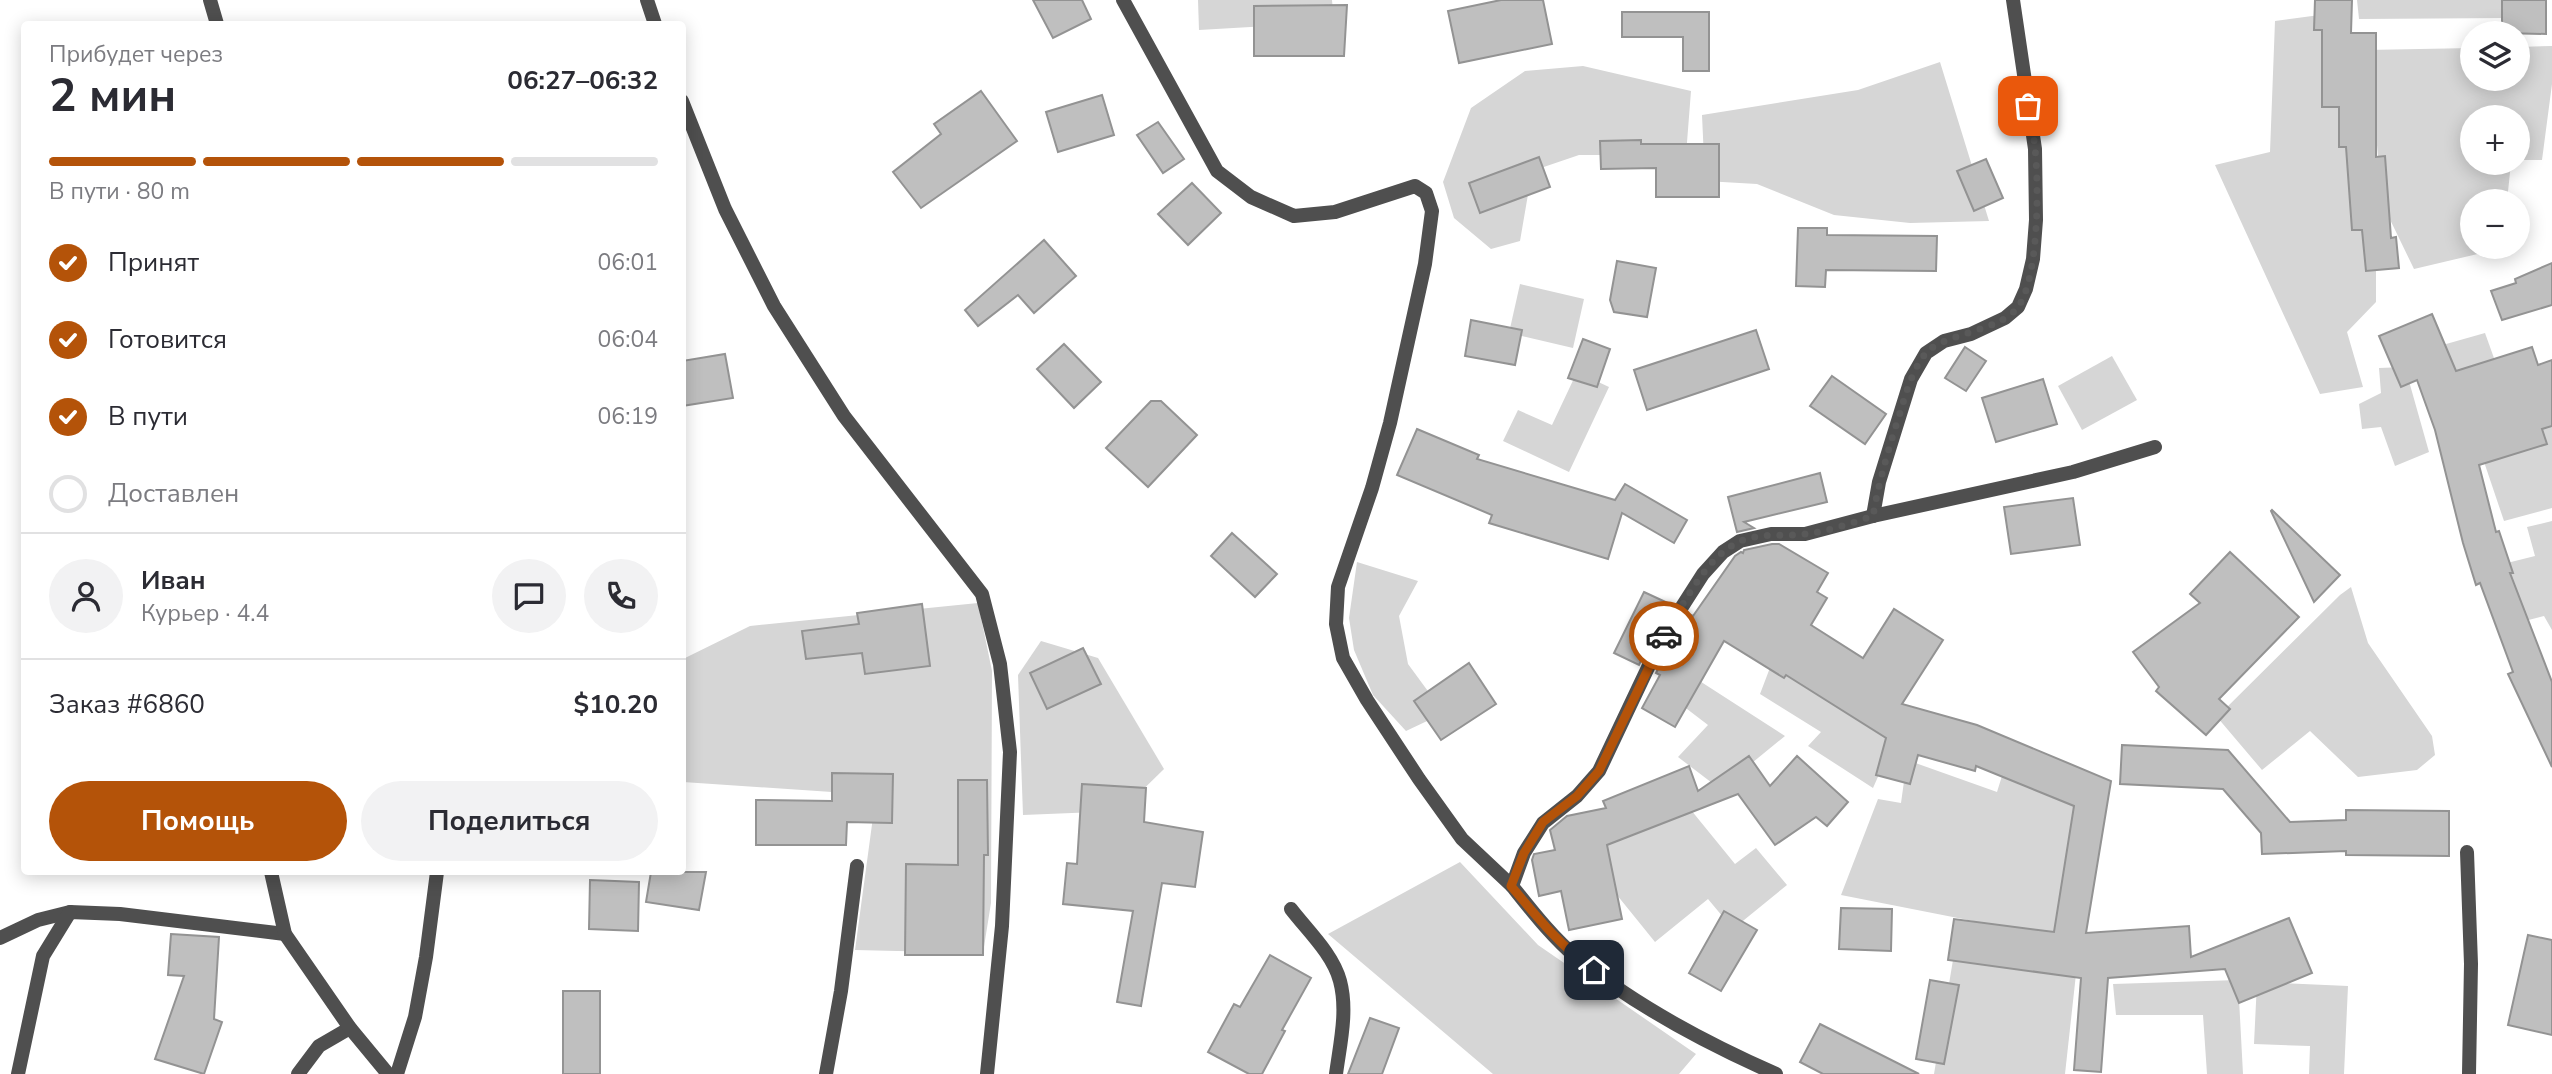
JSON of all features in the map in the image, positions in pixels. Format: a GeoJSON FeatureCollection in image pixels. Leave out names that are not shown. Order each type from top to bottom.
{"type":"FeatureCollection","features":[{"type":"Feature","properties":{"kind":"street"},"geometry":{"type":"LineString","coordinates":[[210,0],[217,21]]}},
{"type":"Feature","properties":{"kind":"street"},"geometry":{"type":"LineString","coordinates":[[647,0],[654,21]]}},
{"type":"Feature","properties":{"kind":"street"},"geometry":{"type":"LineString","coordinates":[[1123,0],[1217,171],[1251,197],[1294,216],[1335,212],[1415,186],[1426,193],[1432,211],[1425,264],[1390,423],[1372,488],[1338,587],[1336,624],[1343,657],[1367,700],[1462,839],[1511,886],[1541,923],[1576,958],[1649,1009],[1776,1074]]}},
{"type":"Feature","properties":{"kind":"street"},"geometry":{"type":"LineString","coordinates":[[1873,516],[1879,482],[1907,390],[1926,352],[1944,341],[1971,334],[2005,318],[2018,307],[2026,289],[2033,259],[2035,233],[2035,149],[2013,0]]}},
{"type":"Feature","properties":{"kind":"street"},"geometry":{"type":"LineString","coordinates":[[686,111],[725,209],[774,306],[844,416],[982,594],[1000,664],[1010,752],[1002,926],[987,1074]]}},
{"type":"Feature","properties":{"kind":"street"},"geometry":{"type":"LineString","coordinates":[[1511,886],[1524,853],[1543,822],[1577,796],[1599,771],[1662,638],[1709,566],[1723,552],[1740,541],[1771,534],[1805,534],[1873,516],[2073,472],[2155,447]]}},
{"type":"Feature","properties":{"kind":"street"},"geometry":{"type":"LineString","coordinates":[[2467,852],[2471,964],[2469,1074]]}},
{"type":"Feature","properties":{"kind":"street"},"geometry":{"type":"LineString","coordinates":[[826,1074],[841,991],[858,866]]}},
{"type":"Feature","properties":{"kind":"street"},"geometry":{"type":"LineString","coordinates":[[272,875],[285,934],[350,1028],[388,1074]]}},
{"type":"Feature","properties":{"kind":"street"},"geometry":{"type":"LineString","coordinates":[[397,1074],[415,1017],[437,875]]}},
{"type":"Feature","properties":{"kind":"street"},"geometry":{"type":"LineString","coordinates":[[1290,909],[1330,959],[1340,979],[1343,997],[1342,1023],[1336,1074]]}},
{"type":"Feature","properties":{"kind":"street"},"geometry":{"type":"LineString","coordinates":[[0,939],[37,920],[70,912],[120,914],[285,934]]}},
{"type":"Feature","properties":{"kind":"street"},"geometry":{"type":"LineString","coordinates":[[18,1074],[43,956],[70,912]]}},
{"type":"Feature","properties":{"kind":"street"},"geometry":{"type":"LineString","coordinates":[[298,1074],[319,1046],[350,1028]]}},
{"type":"Feature","properties":{"kind":"shaded area"},"geometry":{"type":"Polygon","coordinates":[[[1198,0],[1332,0],[1334,22],[1199,30],[1198,0]]]}},
{"type":"Feature","properties":{"kind":"shaded area"},"geometry":{"type":"Polygon","coordinates":[[[2357,0],[2510,0],[2511,18],[2359,19],[2357,0]]]}},
{"type":"Feature","properties":{"kind":"shaded area"},"geometry":{"type":"Polygon","coordinates":[[[2342,12],[2376,261],[2376,302],[2347,332],[2363,387],[2320,394],[2215,165],[2270,152],[2275,21],[2342,12]]]}},
{"type":"Feature","properties":{"kind":"shaded area"},"geometry":{"type":"Polygon","coordinates":[[[2552,46],[2552,84],[2542,160],[2530,160],[2530,105],[2460,105],[2460,175],[2510,175],[2508,189],[2460,189],[2460,258],[2414,269],[2382,203],[2370,64],[2366,50],[2460,48],[2460,91],[2530,91],[2530,47],[2552,46]]]}},
{"type":"Feature","properties":{"kind":"shaded area"},"geometry":{"type":"Polygon","coordinates":[[[1940,62],[1989,221],[1910,223],[1834,215],[1757,184],[1705,181],[1702,115],[1858,90],[1940,62]]]}},
{"type":"Feature","properties":{"kind":"shaded area"},"geometry":{"type":"Polygon","coordinates":[[[1583,66],[1691,91],[1686,155],[1579,155],[1532,171],[1520,241],[1491,249],[1454,218],[1443,182],[1471,108],[1525,71],[1583,66]]]}},
{"type":"Feature","properties":{"kind":"shaded area"},"geometry":{"type":"Polygon","coordinates":[[[1520,284],[1584,299],[1573,348],[1509,333],[1520,284]]]}},
{"type":"Feature","properties":{"kind":"shaded area"},"geometry":{"type":"Polygon","coordinates":[[[2485,333],[2509,400],[2488,412],[2432,348],[2485,333]]]}},
{"type":"Feature","properties":{"kind":"shaded area"},"geometry":{"type":"Polygon","coordinates":[[[2112,356],[2137,400],[2082,430],[2058,386],[2112,356]]]}},
{"type":"Feature","properties":{"kind":"shaded area"},"geometry":{"type":"Polygon","coordinates":[[[2405,367],[2429,452],[2395,466],[2381,427],[2362,429],[2359,404],[2381,393],[2379,368],[2405,367]]]}},
{"type":"Feature","properties":{"kind":"shaded area"},"geometry":{"type":"Polygon","coordinates":[[[1577,372],[1609,387],[1569,472],[1503,441],[1518,410],[1552,425],[1577,372]]]}},
{"type":"Feature","properties":{"kind":"shaded area"},"geometry":{"type":"Polygon","coordinates":[[[2552,425],[2552,508],[2504,521],[2479,447],[2552,425]]]}},
{"type":"Feature","properties":{"kind":"shaded area"},"geometry":{"type":"Polygon","coordinates":[[[2552,521],[2552,630],[2544,616],[2517,623],[2503,564],[2535,556],[2527,527],[2552,521]]]}},
{"type":"Feature","properties":{"kind":"shaded area"},"geometry":{"type":"Polygon","coordinates":[[[1357,562],[1418,581],[1399,616],[1408,664],[1444,713],[1406,731],[1373,695],[1354,650],[1349,618],[1357,562]]]}},
{"type":"Feature","properties":{"kind":"shaded area"},"geometry":{"type":"Polygon","coordinates":[[[2351,587],[2368,643],[2432,736],[2435,755],[2417,770],[2358,777],[2310,731],[2262,770],[2217,717],[2351,587]]]}},
{"type":"Feature","properties":{"kind":"shaded area"},"geometry":{"type":"Polygon","coordinates":[[[978,603],[992,671],[991,903],[983,953],[855,950],[876,795],[686,782],[686,658],[750,626],[978,603]]]}},
{"type":"Feature","properties":{"kind":"shaded area"},"geometry":{"type":"Polygon","coordinates":[[[1041,641],[1098,658],[1164,769],[1121,811],[1023,815],[1018,675],[1041,641]]]}},
{"type":"Feature","properties":{"kind":"shaded area"},"geometry":{"type":"Polygon","coordinates":[[[1779,644],[1896,736],[1873,788],[1808,746],[1821,732],[1760,694],[1779,644]]]}},
{"type":"Feature","properties":{"kind":"shaded area"},"geometry":{"type":"Polygon","coordinates":[[[1695,678],[1785,736],[1720,789],[1678,757],[1708,725],[1674,699],[1695,678]]]}},
{"type":"Feature","properties":{"kind":"shaded area"},"geometry":{"type":"Polygon","coordinates":[[[1907,760],[1997,792],[2006,763],[2087,796],[2054,937],[1841,895],[1878,799],[1901,803],[1907,760]]]}},
{"type":"Feature","properties":{"kind":"shaded area"},"geometry":{"type":"Polygon","coordinates":[[[1669,783],[1735,864],[1756,848],[1787,885],[1733,929],[1708,899],[1655,942],[1583,853],[1669,783]]]}},
{"type":"Feature","properties":{"kind":"shaded area"},"geometry":{"type":"Polygon","coordinates":[[[1460,862],[1538,945],[1696,1054],[1679,1074],[1493,1074],[1328,934],[1460,862]]]}},
{"type":"Feature","properties":{"kind":"shaded area"},"geometry":{"type":"Polygon","coordinates":[[[1954,954],[2076,974],[2065,1074],[1934,1074],[1954,954]]]}},
{"type":"Feature","properties":{"kind":"shaded area"},"geometry":{"type":"Polygon","coordinates":[[[2238,980],[2243,1074],[2207,1074],[2203,1015],[2116,1015],[2113,984],[2238,980]]]}},
{"type":"Feature","properties":{"kind":"shaded area"},"geometry":{"type":"Polygon","coordinates":[[[2257,982],[2348,986],[2344,1074],[2309,1074],[2310,1046],[2254,1044],[2257,982]]]}},
{"type":"Feature","properties":{"kind":"building"},"geometry":{"type":"Polygon","coordinates":[[[1033,0],[1082,0],[1091,19],[1053,38],[1033,0]]]}},
{"type":"Feature","properties":{"kind":"building"},"geometry":{"type":"Polygon","coordinates":[[[1501,0],[1543,0],[1552,44],[1459,63],[1448,11],[1501,0]]]}},
{"type":"Feature","properties":{"kind":"building"},"geometry":{"type":"Polygon","coordinates":[[[2315,0],[2352,0],[2351,33],[2376,33],[2376,157],[2385,156],[2391,238],[2396,237],[2399,268],[2366,271],[2362,230],[2352,230],[2346,147],[2339,147],[2339,107],[2322,107],[2322,30],[2314,30],[2315,0]]]}},
{"type":"Feature","properties":{"kind":"building"},"geometry":{"type":"Polygon","coordinates":[[[2502,0],[2546,0],[2546,34],[2530,34],[2530,21],[2502,21],[2502,0]]]}},
{"type":"Feature","properties":{"kind":"building"},"geometry":{"type":"Polygon","coordinates":[[[1347,5],[1344,56],[1254,56],[1254,6],[1347,5]]]}},
{"type":"Feature","properties":{"kind":"building"},"geometry":{"type":"Polygon","coordinates":[[[1622,12],[1709,12],[1709,71],[1683,71],[1683,37],[1622,37],[1622,12]]]}},
{"type":"Feature","properties":{"kind":"building"},"geometry":{"type":"Polygon","coordinates":[[[981,91],[1017,141],[921,208],[893,172],[941,134],[934,124],[981,91]]]}},
{"type":"Feature","properties":{"kind":"building"},"geometry":{"type":"Polygon","coordinates":[[[1102,95],[1114,135],[1058,152],[1046,112],[1102,95]]]}},
{"type":"Feature","properties":{"kind":"building"},"geometry":{"type":"Polygon","coordinates":[[[1158,122],[1184,159],[1163,173],[1137,135],[1158,122]]]}},
{"type":"Feature","properties":{"kind":"building"},"geometry":{"type":"Polygon","coordinates":[[[1641,140],[1641,144],[1719,144],[1719,197],[1656,197],[1656,168],[1601,169],[1600,141],[1641,140]]]}},
{"type":"Feature","properties":{"kind":"building"},"geometry":{"type":"Polygon","coordinates":[[[1539,157],[1550,187],[1480,213],[1469,183],[1539,157]]]}},
{"type":"Feature","properties":{"kind":"building"},"geometry":{"type":"Polygon","coordinates":[[[1986,159],[2003,198],[1974,211],[1957,171],[1986,159]]]}},
{"type":"Feature","properties":{"kind":"building"},"geometry":{"type":"Polygon","coordinates":[[[1192,183],[1221,213],[1188,245],[1158,214],[1192,183]]]}},
{"type":"Feature","properties":{"kind":"building"},"geometry":{"type":"Polygon","coordinates":[[[1798,228],[1827,228],[1827,235],[1937,236],[1936,271],[1826,270],[1825,287],[1796,286],[1798,228]]]}},
{"type":"Feature","properties":{"kind":"building"},"geometry":{"type":"Polygon","coordinates":[[[1044,240],[1076,276],[1034,313],[1018,295],[978,326],[965,310],[1044,240]]]}},
{"type":"Feature","properties":{"kind":"building"},"geometry":{"type":"Polygon","coordinates":[[[1617,261],[1656,268],[1647,317],[1614,312],[1610,300],[1617,261]]]}},
{"type":"Feature","properties":{"kind":"building"},"geometry":{"type":"Polygon","coordinates":[[[2552,263],[2552,305],[2502,320],[2491,291],[2516,283],[2515,279],[2552,263]]]}},
{"type":"Feature","properties":{"kind":"building"},"geometry":{"type":"Polygon","coordinates":[[[2432,314],[2456,371],[2532,347],[2538,365],[2552,360],[2552,426],[2542,429],[2547,444],[2479,465],[2496,532],[2499,531],[2513,573],[2510,573],[2552,682],[2552,767],[2508,674],[2513,672],[2480,583],[2476,585],[2435,430],[2417,380],[2401,387],[2379,336],[2432,314]]]}},
{"type":"Feature","properties":{"kind":"building"},"geometry":{"type":"Polygon","coordinates":[[[1471,320],[1522,330],[1515,365],[1465,356],[1471,320]]]}},
{"type":"Feature","properties":{"kind":"building"},"geometry":{"type":"Polygon","coordinates":[[[1756,330],[1769,369],[1647,410],[1634,370],[1756,330]]]}},
{"type":"Feature","properties":{"kind":"building"},"geometry":{"type":"Polygon","coordinates":[[[1583,339],[1610,349],[1597,387],[1568,378],[1583,339]]]}},
{"type":"Feature","properties":{"kind":"building"},"geometry":{"type":"Polygon","coordinates":[[[1064,344],[1101,382],[1074,408],[1037,369],[1064,344]]]}},
{"type":"Feature","properties":{"kind":"building"},"geometry":{"type":"Polygon","coordinates":[[[1965,347],[1986,361],[1966,391],[1945,378],[1965,347]]]}},
{"type":"Feature","properties":{"kind":"building"},"geometry":{"type":"Polygon","coordinates":[[[725,354],[733,398],[686,405],[686,360],[725,354]]]}},
{"type":"Feature","properties":{"kind":"building"},"geometry":{"type":"Polygon","coordinates":[[[1832,376],[1886,414],[1865,444],[1810,406],[1832,376]]]}},
{"type":"Feature","properties":{"kind":"building"},"geometry":{"type":"Polygon","coordinates":[[[2043,379],[2057,424],[1996,442],[1982,398],[2043,379]]]}},
{"type":"Feature","properties":{"kind":"building"},"geometry":{"type":"Polygon","coordinates":[[[1151,401],[1161,401],[1197,435],[1148,487],[1106,448],[1151,401]]]}},
{"type":"Feature","properties":{"kind":"building"},"geometry":{"type":"Polygon","coordinates":[[[1417,429],[1479,455],[1477,459],[1615,500],[1625,484],[1687,520],[1674,543],[1622,513],[1608,559],[1489,523],[1492,515],[1397,475],[1417,429]]]}},
{"type":"Feature","properties":{"kind":"building"},"geometry":{"type":"Polygon","coordinates":[[[1820,473],[1827,502],[1744,522],[1754,528],[1737,532],[1728,497],[1820,473]]]}},
{"type":"Feature","properties":{"kind":"building"},"geometry":{"type":"Polygon","coordinates":[[[2073,498],[2080,545],[2011,554],[2004,507],[2073,498]]]}},
{"type":"Feature","properties":{"kind":"building"},"geometry":{"type":"Polygon","coordinates":[[[2271,511],[2340,575],[2314,602],[2271,511]]]}},
{"type":"Feature","properties":{"kind":"building"},"geometry":{"type":"Polygon","coordinates":[[[1232,533],[1277,574],[1255,597],[1211,556],[1232,533]]]}},
{"type":"Feature","properties":{"kind":"building"},"geometry":{"type":"Polygon","coordinates":[[[1779,544],[1828,573],[1817,592],[1827,598],[1811,625],[1863,658],[1894,609],[1943,640],[1902,704],[1977,725],[2111,781],[2086,933],[2189,926],[2191,957],[2289,918],[2312,973],[2239,1003],[2225,969],[2108,978],[2101,1072],[2074,1070],[2081,978],[1948,960],[1954,919],[2054,932],[2074,806],[1976,766],[1975,771],[1918,755],[1910,784],[1876,775],[1886,738],[1786,675],[1784,678],[1724,641],[1675,727],[1642,708],[1660,675],[1656,673],[1670,643],[1689,614],[1693,616],[1735,556],[1744,550],[1779,544]]]}},
{"type":"Feature","properties":{"kind":"building"},"geometry":{"type":"Polygon","coordinates":[[[2230,552],[2299,617],[2219,699],[2230,709],[2206,735],[2156,691],[2159,687],[2133,652],[2200,603],[2190,594],[2230,552]]]}},
{"type":"Feature","properties":{"kind":"building"},"geometry":{"type":"Polygon","coordinates":[[[1644,592],[1672,605],[1654,633],[1639,665],[1614,653],[1644,592]]]}},
{"type":"Feature","properties":{"kind":"building"},"geometry":{"type":"Polygon","coordinates":[[[922,604],[930,666],[865,674],[862,653],[806,659],[802,631],[859,624],[857,613],[922,604]]]}},
{"type":"Feature","properties":{"kind":"building"},"geometry":{"type":"Polygon","coordinates":[[[1083,648],[1101,684],[1047,709],[1030,673],[1083,648]]]}},
{"type":"Feature","properties":{"kind":"building"},"geometry":{"type":"Polygon","coordinates":[[[1469,663],[1496,704],[1441,740],[1414,701],[1469,663]]]}},
{"type":"Feature","properties":{"kind":"building"},"geometry":{"type":"Polygon","coordinates":[[[2122,745],[2228,750],[2290,822],[2346,820],[2346,810],[2449,811],[2449,856],[2346,855],[2346,851],[2262,854],[2261,833],[2223,789],[2120,784],[2122,745]]]}},
{"type":"Feature","properties":{"kind":"building"},"geometry":{"type":"Polygon","coordinates":[[[1749,756],[1770,786],[1797,756],[1848,802],[1827,826],[1816,817],[1775,845],[1738,794],[1607,845],[1622,919],[1569,930],[1561,891],[1539,896],[1532,860],[1534,854],[1555,850],[1550,830],[1567,816],[1606,808],[1603,801],[1689,766],[1698,791],[1749,756]]]}},
{"type":"Feature","properties":{"kind":"building"},"geometry":{"type":"Polygon","coordinates":[[[832,773],[893,774],[892,823],[847,822],[846,845],[756,845],[756,800],[832,801],[832,773]]]}},
{"type":"Feature","properties":{"kind":"building"},"geometry":{"type":"Polygon","coordinates":[[[958,780],[987,780],[988,855],[984,855],[983,955],[905,955],[906,864],[958,865],[958,780]]]}},
{"type":"Feature","properties":{"kind":"building"},"geometry":{"type":"Polygon","coordinates":[[[1082,784],[1146,788],[1144,822],[1203,832],[1195,887],[1162,883],[1141,1006],[1117,1002],[1133,911],[1063,904],[1067,863],[1077,864],[1082,784]]]}},
{"type":"Feature","properties":{"kind":"building"},"geometry":{"type":"Polygon","coordinates":[[[706,872],[699,910],[646,902],[650,875],[706,872]]]}},
{"type":"Feature","properties":{"kind":"building"},"geometry":{"type":"Polygon","coordinates":[[[590,880],[639,882],[638,931],[589,929],[590,880]]]}},
{"type":"Feature","properties":{"kind":"building"},"geometry":{"type":"Polygon","coordinates":[[[1841,908],[1892,909],[1891,951],[1839,949],[1841,908]]]}},
{"type":"Feature","properties":{"kind":"building"},"geometry":{"type":"Polygon","coordinates":[[[1724,911],[1757,930],[1721,991],[1689,973],[1724,911]]]}},
{"type":"Feature","properties":{"kind":"building"},"geometry":{"type":"Polygon","coordinates":[[[171,934],[219,937],[214,1019],[222,1022],[204,1074],[155,1059],[184,976],[168,975],[171,934]]]}},
{"type":"Feature","properties":{"kind":"building"},"geometry":{"type":"Polygon","coordinates":[[[2528,935],[2552,940],[2552,1035],[2508,1025],[2528,935]]]}},
{"type":"Feature","properties":{"kind":"building"},"geometry":{"type":"Polygon","coordinates":[[[1270,955],[1311,978],[1282,1030],[1285,1031],[1262,1074],[1249,1074],[1208,1052],[1234,1004],[1240,1007],[1270,955]]]}},
{"type":"Feature","properties":{"kind":"building"},"geometry":{"type":"Polygon","coordinates":[[[1930,980],[1959,985],[1944,1064],[1916,1059],[1930,980]]]}},
{"type":"Feature","properties":{"kind":"building"},"geometry":{"type":"Polygon","coordinates":[[[563,991],[600,991],[600,1074],[563,1074],[563,991]]]}},
{"type":"Feature","properties":{"kind":"building"},"geometry":{"type":"Polygon","coordinates":[[[1370,1018],[1399,1028],[1382,1074],[1348,1074],[1370,1018]]]}},
{"type":"Feature","properties":{"kind":"building"},"geometry":{"type":"Polygon","coordinates":[[[1820,1024],[1919,1074],[1823,1074],[1800,1062],[1820,1024]]]}},
{"type":"Feature","properties":{"kind":"way so far"},"geometry":{"type":"LineString","coordinates":[[1664,636],[1703,574],[1723,552],[1740,541],[1771,534],[1805,534],[1873,516],[1888,449],[1911,379],[1926,352],[1944,341],[1986,328],[2018,307],[2026,289],[2033,259],[2036,220],[2035,149],[2028,106]]}},
{"type":"Feature","properties":{"kind":"route"},"geometry":{"type":"LineString","coordinates":[[1594,970],[1576,958],[1541,923],[1511,886],[1524,853],[1543,822],[1577,796],[1599,771],[1664,636]]}}]}
